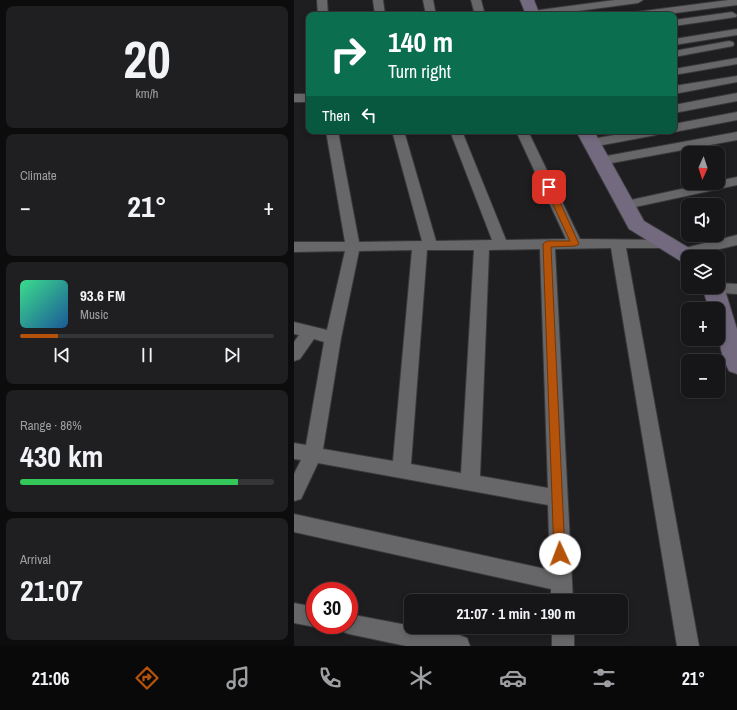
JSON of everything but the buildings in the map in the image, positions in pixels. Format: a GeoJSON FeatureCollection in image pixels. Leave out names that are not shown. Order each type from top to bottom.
{"type":"FeatureCollection","features":[{"type":"Feature","properties":{"kind":"street"},"geometry":{"type":"LineString","coordinates":[[322,0],[323,12]]}},
{"type":"Feature","properties":{"kind":"street"},"geometry":{"type":"LineString","coordinates":[[378,0],[380,12]]}},
{"type":"Feature","properties":{"kind":"street"},"geometry":{"type":"LineString","coordinates":[[428,0],[430,12]]}},
{"type":"Feature","properties":{"kind":"street"},"geometry":{"type":"LineString","coordinates":[[476,0],[479,12]]}},
{"type":"Feature","properties":{"kind":"street"},"geometry":{"type":"LineString","coordinates":[[530,8],[558,0]]}},
{"type":"Feature","properties":{"kind":"street"},"geometry":{"type":"LineString","coordinates":[[530,8],[638,0]]}},
{"type":"Feature","properties":{"kind":"street"},"geometry":{"type":"LineString","coordinates":[[659,12],[737,2]]}},
{"type":"Feature","properties":{"kind":"street"},"geometry":{"type":"LineString","coordinates":[[677,23],[732,15]]}},
{"type":"Feature","properties":{"kind":"street"},"geometry":{"type":"LineString","coordinates":[[677,42],[737,32]]}},
{"type":"Feature","properties":{"kind":"street"},"geometry":{"type":"LineString","coordinates":[[677,53],[729,44]]}},
{"type":"Feature","properties":{"kind":"street"},"geometry":{"type":"LineString","coordinates":[[677,71],[737,61]]}},
{"type":"Feature","properties":{"kind":"street"},"geometry":{"type":"LineString","coordinates":[[677,89],[737,79]]}},
{"type":"Feature","properties":{"kind":"street"},"geometry":{"type":"LineString","coordinates":[[677,108],[737,97]]}},
{"type":"Feature","properties":{"kind":"street"},"geometry":{"type":"LineString","coordinates":[[294,98],[306,98]]}},
{"type":"Feature","properties":{"kind":"street"},"geometry":{"type":"LineString","coordinates":[[677,127],[737,116]]}},
{"type":"Feature","properties":{"kind":"street"},"geometry":{"type":"LineString","coordinates":[[294,493],[313,455],[333,338],[354,246],[333,134]]}},
{"type":"Feature","properties":{"kind":"street"},"geometry":{"type":"LineString","coordinates":[[399,134],[425,246],[401,471]]}},
{"type":"Feature","properties":{"kind":"street"},"geometry":{"type":"LineString","coordinates":[[457,134],[501,244]]}},
{"type":"Feature","properties":{"kind":"street"},"geometry":{"type":"LineString","coordinates":[[523,134],[575,244]]}},
{"type":"Feature","properties":{"kind":"street"},"geometry":{"type":"LineString","coordinates":[[622,134],[589,137],[636,225],[681,252]]}},
{"type":"Feature","properties":{"kind":"street"},"geometry":{"type":"LineString","coordinates":[[602,161],[737,136]]}},
{"type":"Feature","properties":{"kind":"street"},"geometry":{"type":"LineString","coordinates":[[626,205],[737,181]]}},
{"type":"Feature","properties":{"kind":"street"},"geometry":{"type":"LineString","coordinates":[[703,250],[737,240]]}},
{"type":"Feature","properties":{"kind":"street"},"geometry":{"type":"LineString","coordinates":[[294,247],[618,244],[664,242]]}},
{"type":"Feature","properties":{"kind":"street"},"geometry":{"type":"LineString","coordinates":[[294,524],[561,592],[547,244]]}},
{"type":"Feature","properties":{"kind":"street"},"geometry":{"type":"LineString","coordinates":[[618,244],[688,646]]}},
{"type":"Feature","properties":{"kind":"street"},"geometry":{"type":"LineString","coordinates":[[470,483],[482,245]]}},
{"type":"Feature","properties":{"kind":"street"},"geometry":{"type":"LineString","coordinates":[[725,288],[737,289]]}},
{"type":"Feature","properties":{"kind":"street"},"geometry":{"type":"LineString","coordinates":[[715,294],[737,365]]}},
{"type":"Feature","properties":{"kind":"street"},"geometry":{"type":"LineString","coordinates":[[294,328],[333,338]]}},
{"type":"Feature","properties":{"kind":"street"},"geometry":{"type":"LineString","coordinates":[[294,355],[310,332]]}},
{"type":"Feature","properties":{"kind":"street"},"geometry":{"type":"LineString","coordinates":[[294,451],[557,498]]}},
{"type":"Feature","properties":{"kind":"street"},"geometry":{"type":"LineString","coordinates":[[294,613],[306,615]]}},
{"type":"Feature","properties":{"kind":"street"},"geometry":{"type":"LineString","coordinates":[[358,626],[458,646]]}},
{"type":"Feature","properties":{"kind":"street"},"geometry":{"type":"LineString","coordinates":[[563,634],[563,646]]}},
{"type":"Feature","properties":{"kind":"route"},"geometry":{"type":"LineString","coordinates":[[549,187],[575,244],[547,244],[560,554]]}}]}
